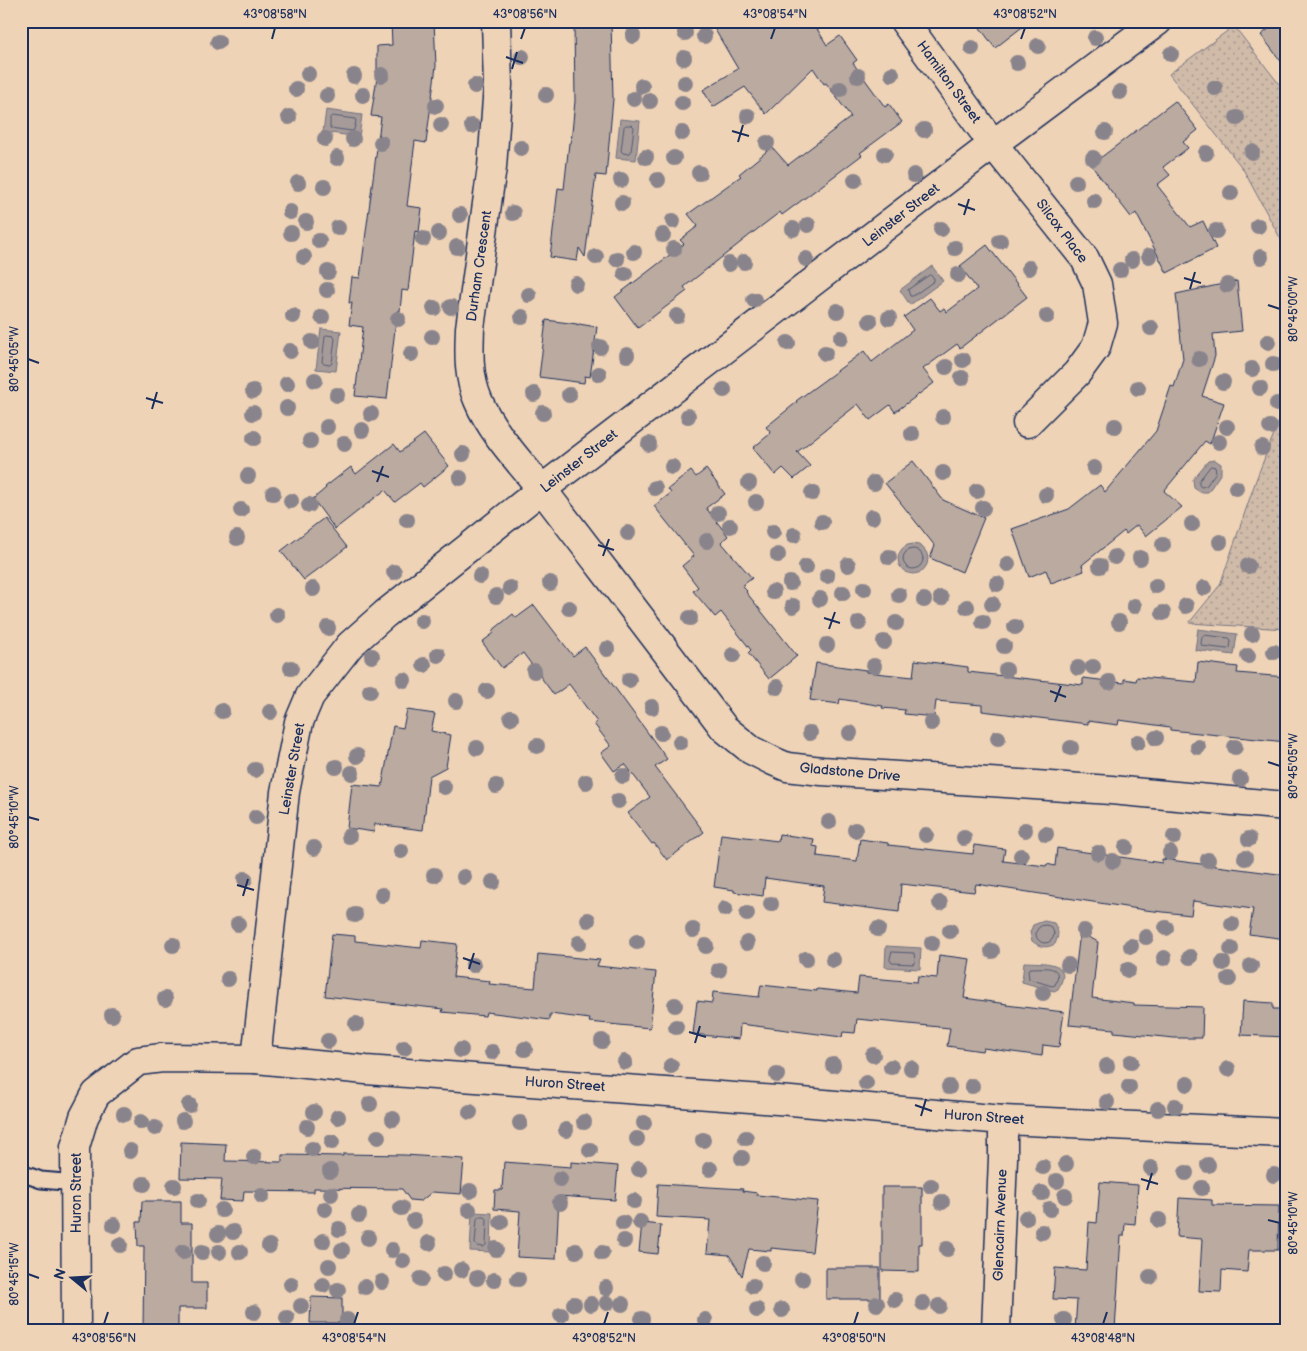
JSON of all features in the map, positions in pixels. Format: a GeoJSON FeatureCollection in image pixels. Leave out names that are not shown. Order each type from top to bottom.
{"type":"FeatureCollection","features":[{"type":"Feature","properties":{"kind":"street","name":"Durham Crescent"},"geometry":{"type":"LineString","coordinates":[[496,21],[498,85],[492,167],[470,328],[471,378],[477,399],[488,420],[542,489]]}},
{"type":"Feature","properties":{"kind":"street","name":"Hamilton Street"},"geometry":{"type":"LineString","coordinates":[[904,21],[993,144]]}},
{"type":"Feature","properties":{"kind":"street","name":"Leinster Street"},"geometry":{"type":"LineString","coordinates":[[256,1059],[285,792],[299,722],[310,696],[350,645],[385,614],[542,489],[993,144],[1158,21]]}},
{"type":"Feature","properties":{"kind":"street","name":"Silcox Place"},"geometry":{"type":"LineString","coordinates":[[993,144],[1085,259],[1097,284],[1102,306],[1103,323],[1096,347],[1077,373],[1027,422]]}},
{"type":"Feature","properties":{"kind":"street","name":"Gladstone Drive"},"geometry":{"type":"LineString","coordinates":[[542,489],[724,728],[751,750],[787,767],[822,772],[1109,789],[1286,806]]}},
{"type":"Feature","properties":{"kind":"street","name":"Huron Street"},"geometry":{"type":"LineString","coordinates":[[76,1330],[75,1147],[84,1117],[96,1094],[138,1061],[162,1058],[256,1059],[366,1070],[791,1101],[1003,1120],[1286,1133]]}},
{"type":"Feature","properties":{"kind":"street","name":"Glencairn Avenue"},"geometry":{"type":"LineString","coordinates":[[996,1330],[1003,1120]]}},
{"type":"Feature","properties":{"kind":"lane"},"geometry":{"type":"LineString","coordinates":[[21,1173],[41,1180],[76,1183]]}},
{"type":"Feature","properties":{"kind":"shaded area"},"geometry":{"type":"Polygon","coordinates":[[[1234,26],[1286,93],[1286,249],[1243,169],[1169,74],[1234,26]]]}},
{"type":"Feature","properties":{"kind":"shaded area"},"geometry":{"type":"Polygon","coordinates":[[[1286,403],[1286,629],[1189,623],[1220,585],[1256,480],[1286,403]]]}},
{"type":"Feature","properties":{"kind":"water"},"geometry":{"type":"Polygon","coordinates":[[[326,110],[362,115],[359,137],[323,132],[326,110]]]}},
{"type":"Feature","properties":{"kind":"water"},"geometry":{"type":"Polygon","coordinates":[[[620,119],[640,121],[636,160],[616,158],[620,119]]]}},
{"type":"Feature","properties":{"kind":"water"},"geometry":{"type":"Polygon","coordinates":[[[932,266],[943,281],[910,305],[900,290],[932,266]]]}},
{"type":"Feature","properties":{"kind":"water"},"geometry":{"type":"Polygon","coordinates":[[[321,329],[341,331],[336,371],[316,369],[321,329]]]}},
{"type":"Feature","properties":{"kind":"water"},"geometry":{"type":"Polygon","coordinates":[[[1215,460],[1221,464],[1221,473],[1208,492],[1200,492],[1194,488],[1193,479],[1208,461],[1215,460]]]}},
{"type":"Feature","properties":{"kind":"water"},"geometry":{"type":"Polygon","coordinates":[[[913,544],[924,548],[928,559],[924,570],[913,574],[902,570],[898,559],[902,548],[913,544]]]}},
{"type":"Feature","properties":{"kind":"water"},"geometry":{"type":"Polygon","coordinates":[[[1198,629],[1237,634],[1234,655],[1195,650],[1198,629]]]}},
{"type":"Feature","properties":{"kind":"water"},"geometry":{"type":"Polygon","coordinates":[[[1044,921],[1054,923],[1058,933],[1055,944],[1045,947],[1032,941],[1030,932],[1033,925],[1044,921]]]}},
{"type":"Feature","properties":{"kind":"water"},"geometry":{"type":"Polygon","coordinates":[[[886,946],[921,948],[920,969],[885,967],[886,946]]]}},
{"type":"Feature","properties":{"kind":"water"},"geometry":{"type":"Polygon","coordinates":[[[1024,962],[1048,963],[1060,968],[1063,973],[1058,989],[1054,991],[1022,982],[1024,962]]]}},
{"type":"Feature","properties":{"kind":"water"},"geometry":{"type":"Polygon","coordinates":[[[472,1212],[492,1213],[491,1252],[470,1251],[472,1212]]]}},
{"type":"Feature","properties":{"kind":"building"},"geometry":{"type":"Polygon","coordinates":[[[391,21],[434,21],[436,66],[426,143],[415,141],[407,206],[422,208],[419,232],[415,231],[408,291],[402,290],[400,311],[397,311],[387,399],[355,396],[363,327],[349,325],[352,303],[349,303],[352,277],[360,278],[381,117],[371,116],[377,77],[377,46],[392,45],[391,21]]]}},
{"type":"Feature","properties":{"kind":"building"},"geometry":{"type":"Polygon","coordinates":[[[725,21],[812,21],[827,45],[840,36],[857,60],[853,63],[885,107],[889,104],[902,122],[860,153],[862,155],[782,215],[780,212],[755,231],[684,287],[687,291],[638,328],[615,297],[684,244],[680,240],[698,226],[688,214],[741,176],[739,174],[772,147],[788,165],[851,117],[813,68],[766,114],[745,87],[713,107],[703,90],[738,69],[714,28],[725,21]]]}},
{"type":"Feature","properties":{"kind":"building"},"geometry":{"type":"Polygon","coordinates":[[[975,21],[1030,21],[995,48],[975,21]]]}},
{"type":"Feature","properties":{"kind":"building"},"geometry":{"type":"Polygon","coordinates":[[[1279,21],[1286,21],[1286,68],[1261,35],[1279,21]]]}},
{"type":"Feature","properties":{"kind":"building"},"geometry":{"type":"Polygon","coordinates":[[[611,22],[613,99],[606,176],[596,175],[585,257],[579,248],[577,261],[550,257],[558,188],[564,189],[569,143],[571,143],[575,101],[574,23],[611,22]]]}},
{"type":"Feature","properties":{"kind":"building"},"geometry":{"type":"Polygon","coordinates":[[[1175,101],[1198,130],[1183,142],[1188,148],[1163,167],[1170,175],[1157,185],[1190,227],[1203,221],[1216,248],[1167,273],[1136,213],[1131,217],[1091,165],[1175,101]]]}},
{"type":"Feature","properties":{"kind":"building"},"geometry":{"type":"Polygon","coordinates":[[[987,245],[1027,297],[960,348],[957,344],[923,369],[934,383],[895,412],[890,405],[870,420],[858,404],[797,452],[810,466],[794,479],[783,468],[775,475],[753,448],[771,433],[766,427],[796,401],[864,351],[872,362],[913,330],[904,317],[930,298],[940,311],[944,308],[947,312],[977,289],[960,266],[987,245]]]}},
{"type":"Feature","properties":{"kind":"building"},"geometry":{"type":"Polygon","coordinates":[[[1237,281],[1242,331],[1213,334],[1215,356],[1202,396],[1224,403],[1210,444],[1205,441],[1164,491],[1182,507],[1146,536],[1137,525],[1126,534],[1124,531],[1082,565],[1084,571],[1051,583],[1046,570],[1029,577],[1012,529],[1069,509],[1100,485],[1105,492],[1156,431],[1171,386],[1174,387],[1183,359],[1176,294],[1237,281]]]}},
{"type":"Feature","properties":{"kind":"building"},"geometry":{"type":"Polygon","coordinates":[[[546,320],[597,327],[590,377],[585,376],[584,383],[539,377],[546,320]]]}},
{"type":"Feature","properties":{"kind":"building"},"geometry":{"type":"Polygon","coordinates":[[[424,434],[449,466],[423,487],[420,483],[395,502],[385,490],[335,529],[313,499],[351,467],[356,474],[394,444],[400,452],[424,434]]]}},
{"type":"Feature","properties":{"kind":"building"},"geometry":{"type":"Polygon","coordinates":[[[913,461],[943,500],[984,518],[962,572],[930,558],[935,546],[885,483],[913,461]]]}},
{"type":"Feature","properties":{"kind":"building"},"geometry":{"type":"Polygon","coordinates":[[[706,469],[725,494],[706,508],[728,536],[721,542],[752,578],[742,586],[797,656],[769,679],[748,653],[751,650],[721,612],[715,617],[693,591],[698,587],[682,566],[694,556],[654,506],[671,493],[668,489],[691,471],[696,477],[706,469]]]}},
{"type":"Feature","properties":{"kind":"building"},"geometry":{"type":"Polygon","coordinates":[[[324,518],[347,547],[304,580],[281,551],[324,518]]]}},
{"type":"Feature","properties":{"kind":"building"},"geometry":{"type":"Polygon","coordinates":[[[534,605],[573,656],[585,647],[667,759],[655,767],[704,832],[667,860],[628,813],[650,797],[625,764],[614,771],[601,753],[611,746],[594,724],[597,722],[569,684],[554,695],[523,653],[502,668],[482,642],[513,614],[516,618],[534,605]]]}},
{"type":"Feature","properties":{"kind":"building"},"geometry":{"type":"Polygon","coordinates":[[[915,660],[968,667],[968,672],[1083,685],[1083,678],[1124,683],[1124,679],[1136,681],[1137,677],[1196,682],[1198,662],[1238,667],[1237,673],[1286,677],[1286,742],[1170,730],[1170,727],[1119,720],[1118,725],[1088,721],[1088,724],[982,711],[982,705],[936,701],[934,717],[904,714],[905,710],[882,708],[883,706],[840,699],[839,704],[810,700],[816,663],[866,670],[866,672],[913,677],[915,660]]]}},
{"type":"Feature","properties":{"kind":"building"},"geometry":{"type":"Polygon","coordinates":[[[407,710],[435,714],[431,731],[451,735],[446,767],[429,776],[423,830],[375,824],[374,832],[347,828],[352,784],[382,787],[393,726],[403,728],[407,710]]]}},
{"type":"Feature","properties":{"kind":"building"},"geometry":{"type":"Polygon","coordinates":[[[721,834],[778,841],[779,834],[814,839],[813,846],[818,847],[817,856],[857,861],[860,839],[888,843],[888,845],[973,854],[974,845],[1005,849],[1003,861],[1046,866],[1047,864],[1055,866],[1057,848],[1162,863],[1162,859],[1286,875],[1286,939],[1249,934],[1253,909],[1193,901],[1191,915],[1145,910],[976,884],[974,892],[901,884],[899,912],[822,902],[824,886],[765,878],[763,896],[734,892],[734,890],[714,887],[721,834]]]}},
{"type":"Feature","properties":{"kind":"building"},"geometry":{"type":"Polygon","coordinates":[[[1080,932],[1098,942],[1092,998],[1134,1003],[1134,1005],[1203,1007],[1202,1038],[1174,1038],[1114,1032],[1114,1029],[1069,1025],[1080,932]]]}},
{"type":"Feature","properties":{"kind":"building"},"geometry":{"type":"Polygon","coordinates":[[[332,934],[355,936],[355,941],[421,948],[422,940],[457,944],[453,977],[490,981],[489,984],[535,988],[538,954],[600,960],[597,966],[656,972],[650,1028],[589,1022],[590,1019],[550,1014],[550,1020],[486,1012],[485,1016],[442,1012],[443,1009],[325,996],[332,934]]]}},
{"type":"Feature","properties":{"kind":"building"},"geometry":{"type":"Polygon","coordinates":[[[939,955],[970,959],[964,998],[1064,1012],[1059,1047],[1043,1045],[1042,1056],[983,1048],[982,1051],[947,1046],[950,1028],[857,1019],[855,1033],[843,1032],[842,1037],[740,1024],[739,1039],[693,1034],[697,1001],[712,1003],[713,992],[759,997],[761,985],[857,993],[859,977],[917,982],[918,976],[937,978],[939,955]]]}},
{"type":"Feature","properties":{"kind":"building"},"geometry":{"type":"Polygon","coordinates":[[[1243,1001],[1273,1003],[1273,1009],[1286,1009],[1286,1037],[1241,1035],[1243,1001]]]}},
{"type":"Feature","properties":{"kind":"building"},"geometry":{"type":"Polygon","coordinates":[[[181,1142],[226,1144],[225,1161],[282,1162],[282,1155],[343,1156],[343,1154],[405,1155],[464,1159],[461,1194],[432,1192],[421,1201],[410,1200],[402,1189],[314,1188],[314,1192],[244,1191],[243,1201],[220,1200],[222,1179],[180,1178],[181,1142]]]}},
{"type":"Feature","properties":{"kind":"building"},"geometry":{"type":"Polygon","coordinates":[[[504,1162],[571,1167],[571,1162],[618,1166],[615,1200],[559,1196],[556,1259],[517,1257],[520,1211],[494,1209],[495,1190],[502,1190],[504,1162]]]}},
{"type":"Feature","properties":{"kind":"building"},"geometry":{"type":"Polygon","coordinates":[[[1100,1182],[1138,1185],[1135,1224],[1125,1223],[1124,1236],[1121,1236],[1115,1330],[1075,1330],[1077,1300],[1053,1299],[1055,1268],[1086,1270],[1089,1222],[1097,1223],[1100,1182]]]}},
{"type":"Feature","properties":{"kind":"building"},"geometry":{"type":"Polygon","coordinates":[[[658,1184],[743,1189],[742,1191],[757,1193],[757,1195],[818,1201],[812,1252],[771,1248],[771,1251],[749,1249],[742,1276],[729,1255],[707,1253],[710,1220],[656,1217],[658,1184]]]}},
{"type":"Feature","properties":{"kind":"building"},"geometry":{"type":"Polygon","coordinates":[[[882,1187],[922,1187],[922,1244],[919,1244],[919,1272],[882,1271],[882,1187]]]}},
{"type":"Feature","properties":{"kind":"building"},"geometry":{"type":"Polygon","coordinates":[[[1179,1198],[1212,1200],[1212,1205],[1279,1206],[1278,1250],[1249,1250],[1247,1272],[1222,1270],[1221,1292],[1199,1291],[1202,1239],[1177,1237],[1179,1198]]]}},
{"type":"Feature","properties":{"kind":"building"},"geometry":{"type":"Polygon","coordinates":[[[142,1201],[181,1201],[181,1223],[192,1223],[192,1283],[207,1283],[207,1308],[178,1308],[178,1330],[143,1330],[144,1246],[138,1246],[137,1222],[141,1222],[142,1201]]]}},
{"type":"Feature","properties":{"kind":"building"},"geometry":{"type":"Polygon","coordinates":[[[642,1223],[661,1225],[658,1254],[639,1252],[642,1223]]]}},
{"type":"Feature","properties":{"kind":"building"},"geometry":{"type":"Polygon","coordinates":[[[826,1268],[880,1268],[880,1299],[826,1299],[826,1268]]]}},
{"type":"Feature","properties":{"kind":"building"},"geometry":{"type":"Polygon","coordinates":[[[311,1297],[342,1298],[342,1323],[310,1323],[311,1297]]]}}]}
